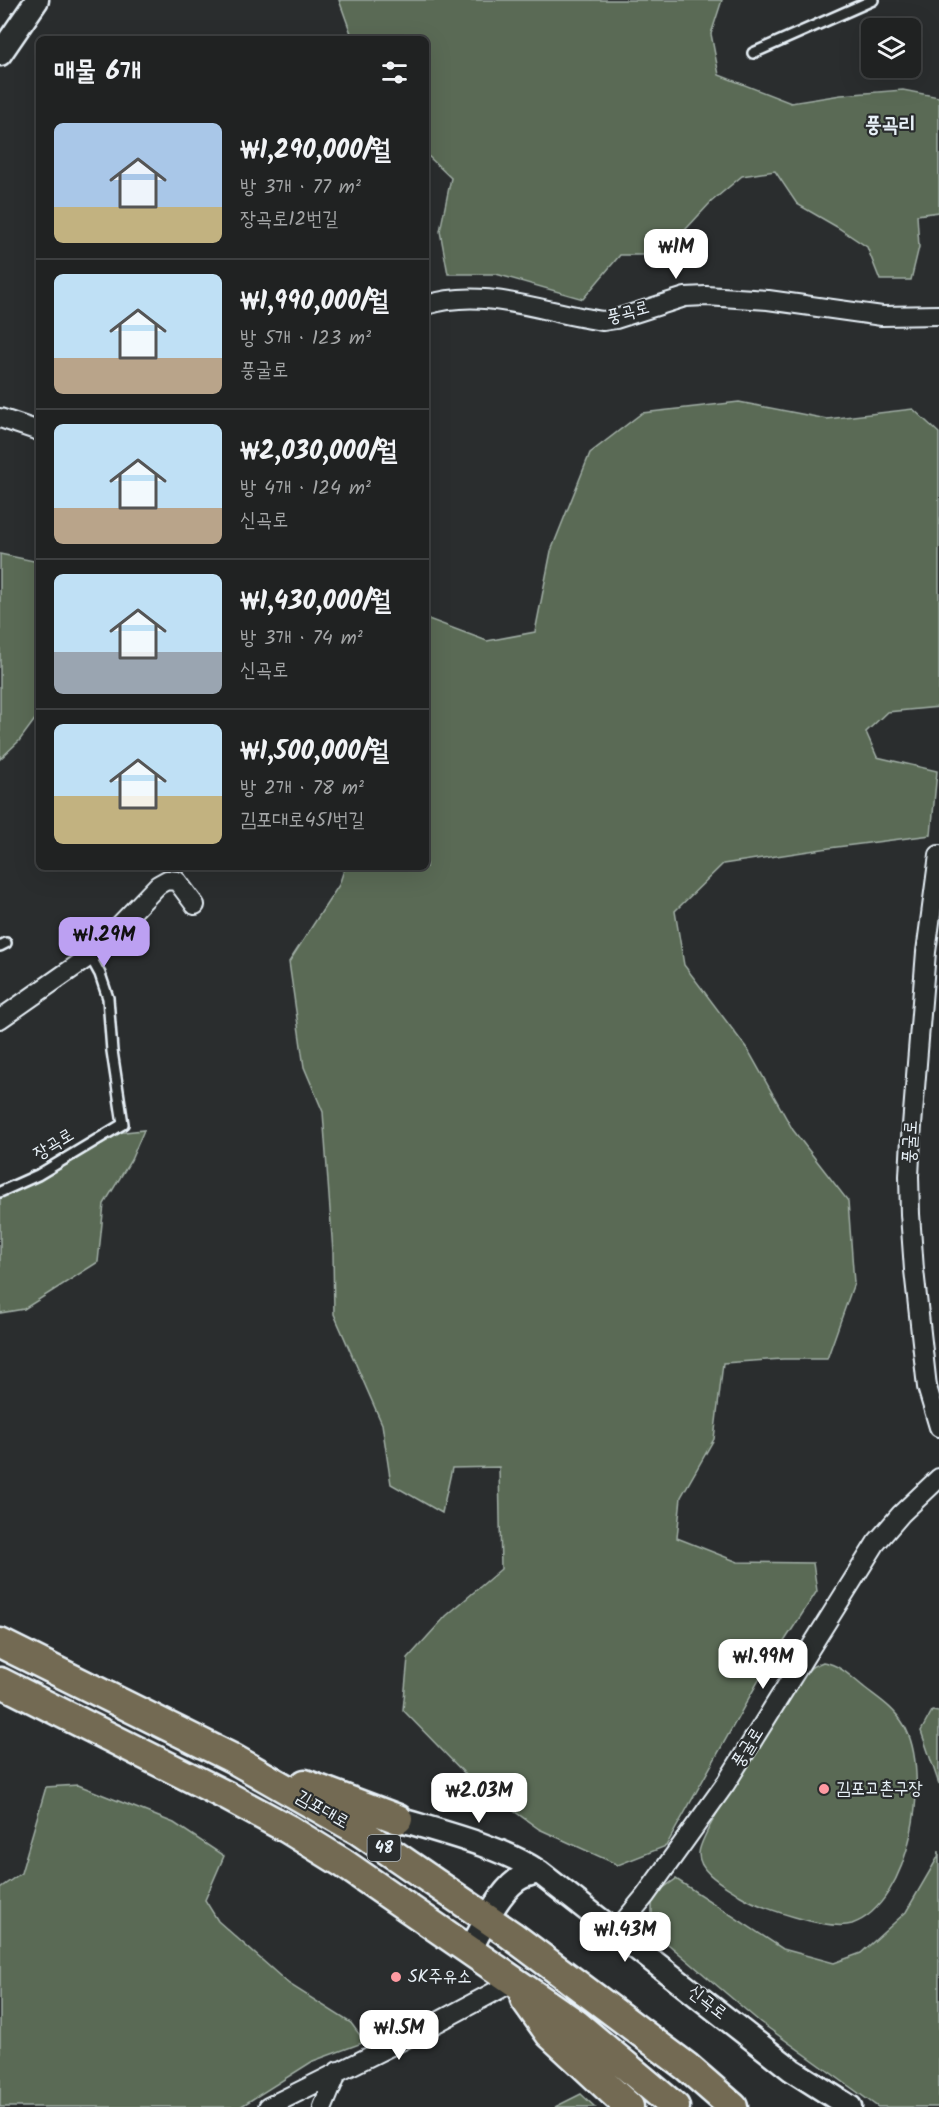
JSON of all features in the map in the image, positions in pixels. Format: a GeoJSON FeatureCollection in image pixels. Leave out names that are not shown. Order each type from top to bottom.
{"type":"FeatureCollection","features":[{"type":"Feature","properties":{"kind":"main road","name":"김포대로"},"geometry":{"type":"LineString","coordinates":[[0,1643],[232,1758],[358,1830],[487,1919],[687,2067],[733,2107]]}},
{"type":"Feature","properties":{"kind":"main road","name":"김포대로"},"geometry":{"type":"LineString","coordinates":[[0,1682],[288,1829],[343,1863],[576,2024],[675,2107]]}},
{"type":"Feature","properties":{"kind":"main road"},"geometry":{"type":"LineString","coordinates":[[232,1758],[398,1819]]}},
{"type":"Feature","properties":{"kind":"main road"},"geometry":{"type":"LineString","coordinates":[[513,1982],[550,2034],[629,2107]]}},
{"type":"Feature","properties":{"kind":"street"},"geometry":{"type":"LineString","coordinates":[[0,54],[37,0]]}},
{"type":"Feature","properties":{"kind":"street","name":"풍곡로"},"geometry":{"type":"LineString","coordinates":[[429,304],[463,298],[494,300],[603,321],[685,297],[706,296],[768,300],[882,316],[939,315]]}},
{"type":"Feature","properties":{"kind":"street"},"geometry":{"type":"LineString","coordinates":[[0,418],[36,430]]}},
{"type":"Feature","properties":{"kind":"street","name":"풍굴로"},"geometry":{"type":"LineString","coordinates":[[939,855],[926,952],[909,1176],[914,1270],[927,1387],[939,1428]]}},
{"type":"Feature","properties":{"kind":"street"},"geometry":{"type":"LineString","coordinates":[[0,1019],[90,956],[158,885],[168,880],[177,881],[195,905]]}},
{"type":"Feature","properties":{"kind":"street","name":"풍굴로"},"geometry":{"type":"LineString","coordinates":[[616,1931],[645,1896],[726,1783],[876,1543],[901,1514],[939,1478]]}},
{"type":"Feature","properties":{"kind":"street","name":"신곡로"},"geometry":{"type":"LineString","coordinates":[[398,1819],[509,1856],[539,1872],[792,2070],[850,2107]]}},
{"type":"Feature","properties":{"kind":"street"},"geometry":{"type":"LineString","coordinates":[[469,1952],[487,1919],[515,1881],[524,1875],[539,1872]]}},
{"type":"Feature","properties":{"kind":"street"},"geometry":{"type":"LineString","coordinates":[[268,2107],[432,2026],[513,1982]]}},
{"type":"Feature","properties":{"kind":"street"},"geometry":{"type":"LineString","coordinates":[[792,2070],[825,2107]]}},
{"type":"Feature","properties":{"kind":"street"},"geometry":{"type":"LineString","coordinates":[[323,2107],[338,2071]]}},
{"type":"Feature","properties":{"kind":"lane"},"geometry":{"type":"LineString","coordinates":[[753,53],[873,0]]}},
{"type":"Feature","properties":{"kind":"lane","name":"장곡로"},"geometry":{"type":"LineString","coordinates":[[0,1192],[38,1175],[123,1124],[112,1051],[108,998],[100,974],[90,956]]}},
{"type":"Feature","properties":{"kind":"green space"},"geometry":{"type":"Polygon","coordinates":[[[339,0],[722,0],[711,34],[719,75],[791,103],[841,95],[903,90],[939,97],[939,212],[917,215],[919,247],[911,280],[880,280],[867,247],[797,204],[775,171],[742,176],[711,202],[662,255],[620,255],[583,299],[496,274],[448,274],[440,231],[451,178],[429,157],[429,36],[352,36],[339,0]]]}},
{"type":"Feature","properties":{"kind":"green space"},"geometry":{"type":"Polygon","coordinates":[[[739,402],[827,419],[913,409],[939,433],[939,707],[887,712],[866,732],[877,757],[937,771],[931,835],[723,864],[675,911],[684,965],[748,1050],[793,1130],[848,1201],[854,1283],[827,1359],[723,1363],[714,1439],[681,1497],[677,1538],[738,1562],[813,1563],[817,1591],[759,1680],[666,1846],[618,1865],[539,1829],[472,1781],[403,1710],[408,1658],[446,1616],[501,1569],[499,1467],[452,1468],[442,1513],[391,1484],[382,1424],[334,1314],[333,1252],[323,1112],[304,1067],[289,962],[339,885],[344,870],[429,870],[429,619],[487,641],[535,632],[551,551],[590,453],[642,413],[739,402]]]}},
{"type":"Feature","properties":{"kind":"green space"},"geometry":{"type":"Polygon","coordinates":[[[0,554],[36,561],[36,718],[19,741],[0,759],[0,554]]]}},
{"type":"Feature","properties":{"kind":"green space"},"geometry":{"type":"Polygon","coordinates":[[[144,1130],[131,1160],[104,1204],[98,1262],[24,1309],[0,1313],[0,1196],[42,1179],[115,1133],[144,1130]]]}},
{"type":"Feature","properties":{"kind":"green space","name":"김포고촌구장"},"geometry":{"type":"Polygon","coordinates":[[[823,1662],[846,1672],[896,1714],[904,1725],[912,1747],[916,1774],[911,1835],[902,1865],[889,1891],[872,1912],[852,1924],[841,1925],[812,1921],[778,1912],[739,1895],[708,1873],[700,1861],[699,1854],[720,1808],[798,1684],[811,1668],[823,1662]]]}},
{"type":"Feature","properties":{"kind":"green space"},"geometry":{"type":"Polygon","coordinates":[[[932,1711],[939,1712],[939,1784],[921,1731],[932,1711]]]}},
{"type":"Feature","properties":{"kind":"green space"},"geometry":{"type":"Polygon","coordinates":[[[78,1785],[174,1823],[224,1856],[205,1900],[218,1921],[289,1984],[351,2023],[365,2042],[313,2061],[240,2107],[0,2107],[0,1888],[21,1873],[46,1787],[78,1785]]]}},
{"type":"Feature","properties":{"kind":"green space"},"geometry":{"type":"Polygon","coordinates":[[[939,1851],[939,2107],[878,2107],[760,2022],[661,1938],[652,1920],[652,1896],[676,1879],[783,1949],[834,1963],[861,1953],[906,1912],[938,1857],[939,1851]]]}},
{"type":"Feature","properties":{"kind":"green space"},"geometry":{"type":"Polygon","coordinates":[[[581,2094],[595,2107],[555,2107],[581,2094]]]}},
{"type":"Feature","properties":{"kind":"place","name":"김포고촌구장"},"geometry":{"type":"Point","coordinates":[824,1789]}},
{"type":"Feature","properties":{"kind":"place","name":"SK주유소"},"geometry":{"type":"Point","coordinates":[396,1977]}},
{"type":"Feature","properties":{"kind":"district","name":"풍곡리"},"geometry":{"type":"Point","coordinates":[890,125]}}]}
